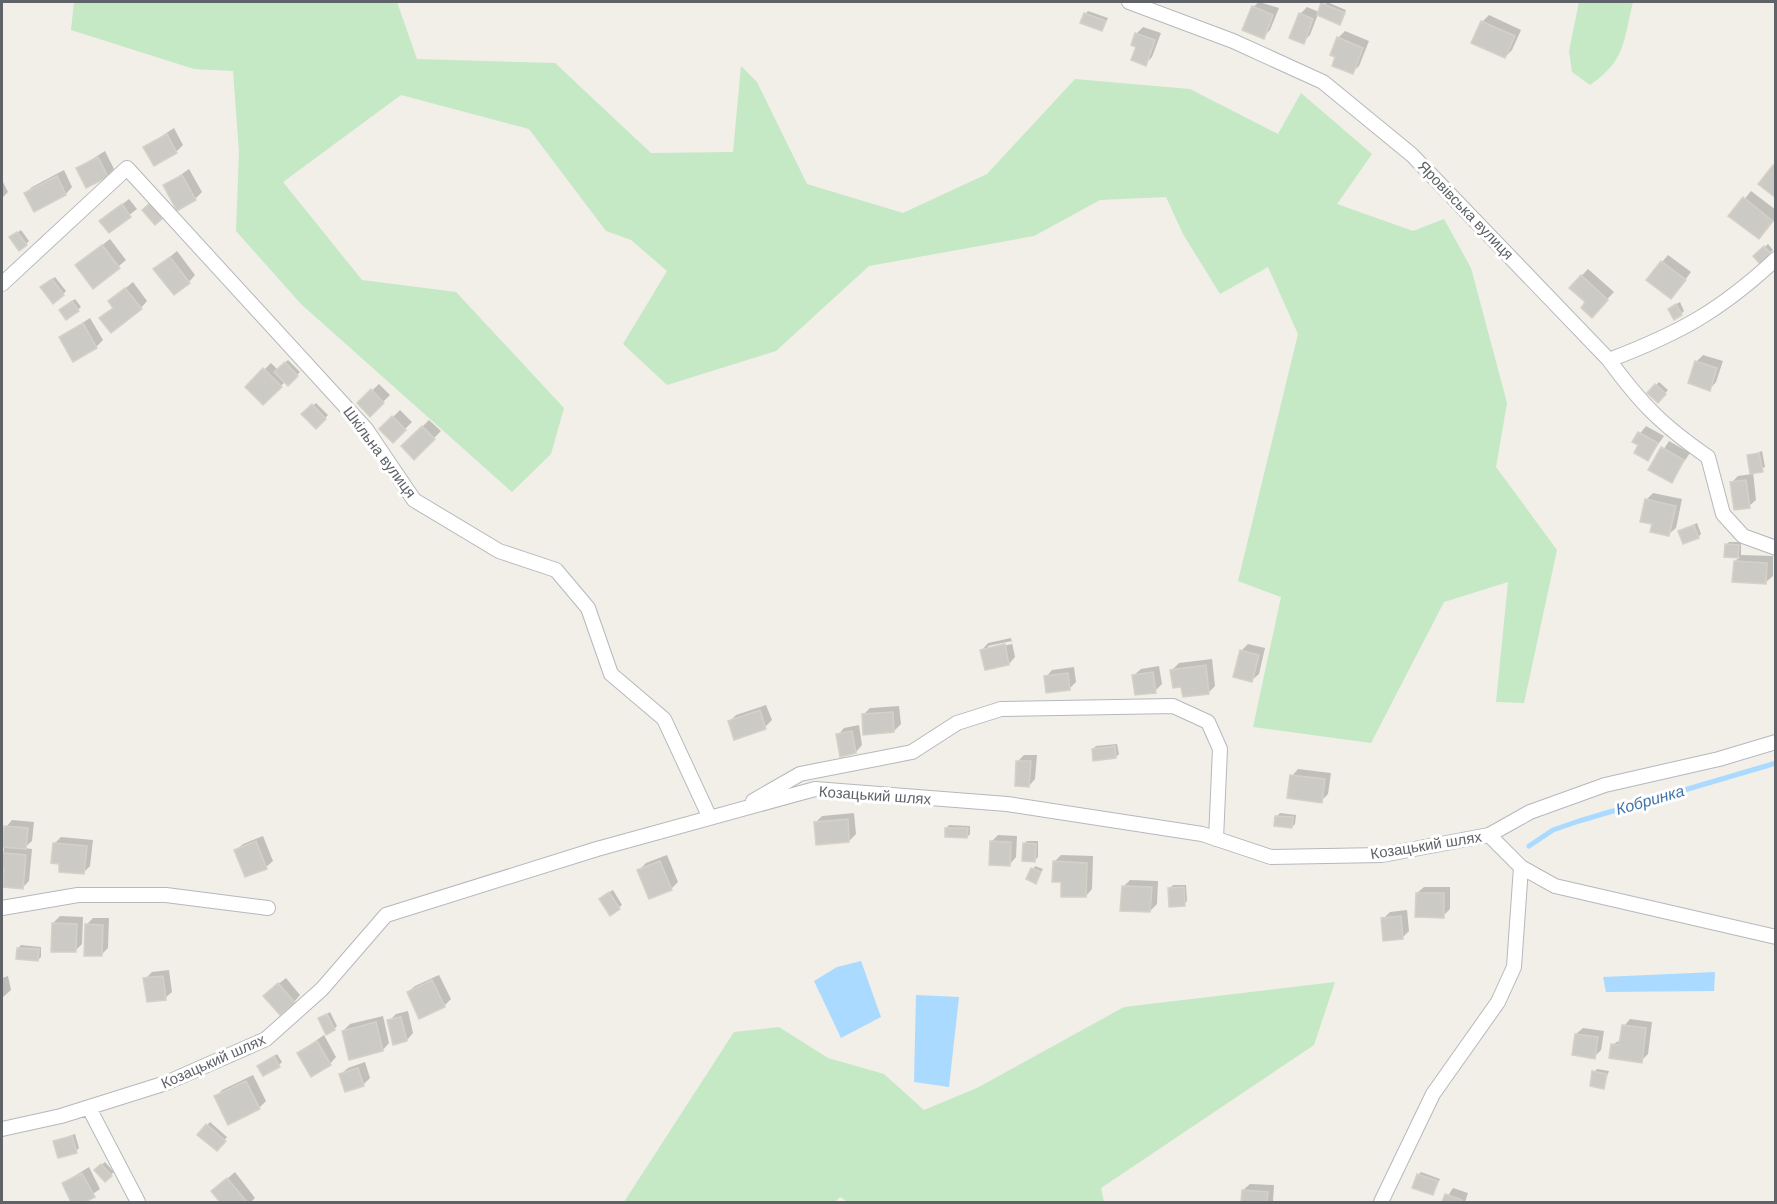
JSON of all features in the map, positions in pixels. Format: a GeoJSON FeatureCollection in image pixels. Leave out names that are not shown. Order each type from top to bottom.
{"type":"FeatureCollection","features":[{"type":"Feature","properties":{"kind":"street","name":"Яровівська вулиця"},"geometry":{"type":"LineString","coordinates":[[1129,2],[1233,41],[1323,82],[1412,155],[1609,360],[1640,402],[1669,430],[1708,457],[1723,514],[1743,536],[1776,548]]}},
{"type":"Feature","properties":{"kind":"street","name":"Шкільна вулиця"},"geometry":{"type":"LineString","coordinates":[[2,285],[127,168],[366,429],[414,500],[499,551],[556,570],[588,608],[611,674],[664,719],[710,818]]}},
{"type":"Feature","properties":{"kind":"street"},"geometry":{"type":"LineString","coordinates":[[1609,360],[1665,339],[1696,322],[1743,289],[1776,259]]}},
{"type":"Feature","properties":{"kind":"street"},"geometry":{"type":"LineString","coordinates":[[737,811],[800,774],[912,752],[957,723],[1001,709],[1173,706],[1208,722],[1220,749],[1216,839]]}},
{"type":"Feature","properties":{"kind":"street","name":"Козацький шлях"},"geometry":{"type":"LineString","coordinates":[[2,1129],[88,1108],[166,1083],[266,1039],[322,989],[386,915],[597,849],[815,789],[1007,804],[1203,834],[1271,857],[1382,855],[1490,835],[1530,812],[1605,785],[1719,759],[1776,742]]}},
{"type":"Feature","properties":{"kind":"street"},"geometry":{"type":"LineString","coordinates":[[1490,835],[1521,867],[1555,886],[1776,937]]}},
{"type":"Feature","properties":{"kind":"street"},"geometry":{"type":"LineString","coordinates":[[1381,1203],[1433,1094],[1498,1002],[1514,967],[1521,867]]}},
{"type":"Feature","properties":{"kind":"street"},"geometry":{"type":"LineString","coordinates":[[2,908],[78,895],[166,895],[268,908]]}},
{"type":"Feature","properties":{"kind":"street"},"geometry":{"type":"LineString","coordinates":[[88,1108],[138,1203]]}},
{"type":"Feature","properties":{"kind":"green space"},"geometry":{"type":"Polygon","coordinates":[[[74,2],[397,2],[417,59],[555,63],[651,153],[733,152],[741,66],[757,82],[807,184],[903,213],[987,174],[1075,79],[1190,89],[1278,134],[1301,93],[1372,154],[1337,204],[1413,231],[1444,219],[1471,268],[1507,403],[1496,467],[1557,550],[1524,703],[1496,702],[1508,582],[1444,602],[1371,743],[1253,727],[1281,597],[1238,581],[1298,334],[1268,267],[1220,294],[1183,234],[1166,197],[1100,200],[1034,236],[869,266],[776,351],[667,385],[623,344],[667,271],[631,240],[606,231],[529,129],[401,95],[283,182],[362,280],[456,292],[564,408],[551,454],[512,492],[301,304],[236,231],[239,152],[233,71],[194,69],[71,30],[74,2]]]}},
{"type":"Feature","properties":{"kind":"green space"},"geometry":{"type":"Polygon","coordinates":[[[1579,2],[1633,2],[1617,58],[1602,76],[1590,85],[1572,72],[1569,51],[1579,2]]]}},
{"type":"Feature","properties":{"kind":"green space"},"geometry":{"type":"Polygon","coordinates":[[[1335,982],[1314,1045],[1101,1188],[1104,1202],[848,1202],[840,1197],[835,1202],[624,1202],[734,1032],[779,1027],[828,1058],[884,1074],[924,1110],[977,1088],[1124,1007],[1335,982]]]}},
{"type":"Feature","properties":{"kind":"water"},"geometry":{"type":"Polygon","coordinates":[[[861,961],[881,1017],[841,1038],[814,981],[837,967],[861,961]]]}},
{"type":"Feature","properties":{"kind":"water"},"geometry":{"type":"Polygon","coordinates":[[[1715,972],[1714,991],[1606,992],[1603,977],[1715,972]]]}},
{"type":"Feature","properties":{"kind":"water"},"geometry":{"type":"Polygon","coordinates":[[[916,995],[959,997],[949,1087],[914,1082],[916,995]]]}},
{"type":"Feature","properties":{"kind":"building"},"geometry":{"type":"Polygon","coordinates":[[[1321,3],[1345,13],[1340,25],[1317,15],[1321,3]]]}},
{"type":"Feature","properties":{"kind":"building"},"geometry":{"type":"Polygon","coordinates":[[[1252,6],[1273,15],[1264,39],[1242,30],[1252,6]]]}},
{"type":"Feature","properties":{"kind":"building"},"geometry":{"type":"Polygon","coordinates":[[[1084,13],[1106,21],[1102,31],[1080,23],[1084,13]]]}},
{"type":"Feature","properties":{"kind":"building"},"geometry":{"type":"Polygon","coordinates":[[[1299,13],[1313,19],[1304,44],[1289,38],[1299,13]]]}},
{"type":"Feature","properties":{"kind":"building"},"geometry":{"type":"Polygon","coordinates":[[[1481,21],[1515,36],[1505,58],[1471,43],[1481,21]]]}},
{"type":"Feature","properties":{"kind":"building"},"geometry":{"type":"Polygon","coordinates":[[[1135,33],[1155,40],[1146,66],[1131,60],[1136,47],[1131,45],[1135,33]]]}},
{"type":"Feature","properties":{"kind":"building"},"geometry":{"type":"Polygon","coordinates":[[[1337,37],[1363,48],[1353,74],[1332,66],[1335,57],[1330,55],[1337,37]]]}},
{"type":"Feature","properties":{"kind":"building"},"geometry":{"type":"Polygon","coordinates":[[[167,134],[177,153],[154,166],[143,147],[167,134]]]}},
{"type":"Feature","properties":{"kind":"building"},"geometry":{"type":"Polygon","coordinates":[[[98,157],[108,177],[86,188],[76,168],[98,157]]]}},
{"type":"Feature","properties":{"kind":"building"},"geometry":{"type":"Polygon","coordinates":[[[1773,165],[1776,167],[1776,198],[1758,184],[1773,165]]]}},
{"type":"Feature","properties":{"kind":"building"},"geometry":{"type":"Polygon","coordinates":[[[182,175],[196,200],[177,211],[163,185],[182,175]]]}},
{"type":"Feature","properties":{"kind":"building"},"geometry":{"type":"Polygon","coordinates":[[[57,176],[66,195],[34,212],[24,193],[57,176]]]}},
{"type":"Feature","properties":{"kind":"building"},"geometry":{"type":"Polygon","coordinates":[[[1743,197],[1773,221],[1759,239],[1728,216],[1743,197]]]}},
{"type":"Feature","properties":{"kind":"building"},"geometry":{"type":"Polygon","coordinates":[[[150,203],[163,218],[155,225],[142,210],[150,203]]]}},
{"type":"Feature","properties":{"kind":"building"},"geometry":{"type":"Polygon","coordinates":[[[122,204],[131,217],[109,233],[99,221],[122,204]]]}},
{"type":"Feature","properties":{"kind":"building"},"geometry":{"type":"Polygon","coordinates":[[[17,232],[27,245],[19,251],[9,237],[17,232]]]}},
{"type":"Feature","properties":{"kind":"building"},"geometry":{"type":"Polygon","coordinates":[[[102,245],[120,268],[93,289],[75,265],[102,245]]]}},
{"type":"Feature","properties":{"kind":"building"},"geometry":{"type":"Polygon","coordinates":[[[1764,246],[1771,254],[1760,264],[1753,256],[1764,246]]]}},
{"type":"Feature","properties":{"kind":"building"},"geometry":{"type":"Polygon","coordinates":[[[170,257],[190,283],[174,295],[153,269],[170,257]]]}},
{"type":"Feature","properties":{"kind":"building"},"geometry":{"type":"Polygon","coordinates":[[[1661,261],[1686,280],[1671,299],[1646,280],[1661,261]]]}},
{"type":"Feature","properties":{"kind":"building"},"geometry":{"type":"Polygon","coordinates":[[[1581,275],[1608,300],[1592,318],[1581,308],[1585,302],[1569,288],[1581,275]]]}},
{"type":"Feature","properties":{"kind":"building"},"geometry":{"type":"Polygon","coordinates":[[[52,279],[64,295],[53,304],[40,287],[52,279]]]}},
{"type":"Feature","properties":{"kind":"building"},"geometry":{"type":"Polygon","coordinates":[[[125,288],[142,309],[111,333],[99,318],[113,308],[108,301],[125,288]]]}},
{"type":"Feature","properties":{"kind":"building"},"geometry":{"type":"Polygon","coordinates":[[[72,301],[79,311],[66,320],[59,310],[72,301]]]}},
{"type":"Feature","properties":{"kind":"building"},"geometry":{"type":"Polygon","coordinates":[[[1676,304],[1682,315],[1674,320],[1668,309],[1676,304]]]}},
{"type":"Feature","properties":{"kind":"building"},"geometry":{"type":"Polygon","coordinates":[[[83,323],[97,348],[73,362],[59,337],[83,323]]]}},
{"type":"Feature","properties":{"kind":"building"},"geometry":{"type":"Polygon","coordinates":[[[1695,361],[1717,368],[1710,391],[1688,383],[1695,361]]]}},
{"type":"Feature","properties":{"kind":"building"},"geometry":{"type":"Polygon","coordinates":[[[285,362],[298,376],[288,386],[274,372],[285,362]]]}},
{"type":"Feature","properties":{"kind":"building"},"geometry":{"type":"Polygon","coordinates":[[[263,368],[282,387],[263,405],[245,387],[263,368]]]}},
{"type":"Feature","properties":{"kind":"building"},"geometry":{"type":"Polygon","coordinates":[[[1655,384],[1666,394],[1658,403],[1647,393],[1655,384]]]}},
{"type":"Feature","properties":{"kind":"building"},"geometry":{"type":"Polygon","coordinates":[[[371,389],[384,403],[370,417],[357,403],[371,389]]]}},
{"type":"Feature","properties":{"kind":"building"},"geometry":{"type":"Polygon","coordinates":[[[312,404],[326,419],[316,429],[301,414],[312,404]]]}},
{"type":"Feature","properties":{"kind":"building"},"geometry":{"type":"Polygon","coordinates":[[[392,416],[406,430],[393,443],[379,429],[392,416]]]}},
{"type":"Feature","properties":{"kind":"building"},"geometry":{"type":"Polygon","coordinates":[[[422,426],[435,439],[414,460],[401,446],[422,426]]]}},
{"type":"Feature","properties":{"kind":"building"},"geometry":{"type":"Polygon","coordinates":[[[1638,432],[1658,443],[1648,461],[1634,453],[1638,445],[1632,442],[1638,432]]]}},
{"type":"Feature","properties":{"kind":"building"},"geometry":{"type":"Polygon","coordinates":[[[1661,447],[1684,460],[1672,483],[1648,470],[1661,447]]]}},
{"type":"Feature","properties":{"kind":"building"},"geometry":{"type":"Polygon","coordinates":[[[1759,453],[1763,472],[1750,474],[1747,455],[1759,453]]]}},
{"type":"Feature","properties":{"kind":"building"},"geometry":{"type":"Polygon","coordinates":[[[1746,480],[1750,508],[1734,510],[1730,482],[1746,480]]]}},
{"type":"Feature","properties":{"kind":"building"},"geometry":{"type":"Polygon","coordinates":[[[1645,499],[1676,506],[1669,536],[1650,532],[1652,524],[1640,522],[1645,499]]]}},
{"type":"Feature","properties":{"kind":"building"},"geometry":{"type":"Polygon","coordinates":[[[1694,525],[1699,538],[1683,544],[1678,531],[1694,525]]]}},
{"type":"Feature","properties":{"kind":"building"},"geometry":{"type":"Polygon","coordinates":[[[1725,544],[1739,545],[1738,558],[1724,557],[1725,544]]]}},
{"type":"Feature","properties":{"kind":"building"},"geometry":{"type":"Polygon","coordinates":[[[1734,561],[1767,563],[1766,584],[1732,582],[1734,561]]]}},
{"type":"Feature","properties":{"kind":"building"},"geometry":{"type":"Polygon","coordinates":[[[1005,644],[1009,665],[985,670],[980,650],[1005,644]]]}},
{"type":"Feature","properties":{"kind":"building"},"geometry":{"type":"Polygon","coordinates":[[[1240,650],[1259,655],[1252,682],[1233,677],[1240,650]]]}},
{"type":"Feature","properties":{"kind":"building"},"geometry":{"type":"Polygon","coordinates":[[[1206,665],[1209,694],[1183,697],[1181,687],[1173,688],[1170,670],[1206,665]]]}},
{"type":"Feature","properties":{"kind":"building"},"geometry":{"type":"Polygon","coordinates":[[[1153,672],[1156,693],[1135,695],[1132,675],[1153,672]]]}},
{"type":"Feature","properties":{"kind":"building"},"geometry":{"type":"Polygon","coordinates":[[[1068,673],[1070,690],[1046,693],[1044,676],[1068,673]]]}},
{"type":"Feature","properties":{"kind":"building"},"geometry":{"type":"Polygon","coordinates":[[[760,710],[766,729],[734,740],[728,721],[760,710]]]}},
{"type":"Feature","properties":{"kind":"building"},"geometry":{"type":"Polygon","coordinates":[[[893,712],[894,732],[863,735],[862,714],[893,712]]]}},
{"type":"Feature","properties":{"kind":"building"},"geometry":{"type":"Polygon","coordinates":[[[852,731],[856,753],[840,757],[836,734],[852,731]]]}},
{"type":"Feature","properties":{"kind":"building"},"geometry":{"type":"Polygon","coordinates":[[[1115,746],[1116,758],[1093,761],[1092,749],[1115,746]]]}},
{"type":"Feature","properties":{"kind":"building"},"geometry":{"type":"Polygon","coordinates":[[[1016,761],[1031,761],[1029,787],[1015,786],[1016,761]]]}},
{"type":"Feature","properties":{"kind":"building"},"geometry":{"type":"Polygon","coordinates":[[[1290,775],[1325,779],[1322,803],[1287,798],[1290,775]]]}},
{"type":"Feature","properties":{"kind":"building"},"geometry":{"type":"Polygon","coordinates":[[[1275,816],[1293,817],[1292,828],[1274,826],[1275,816]]]}},
{"type":"Feature","properties":{"kind":"building"},"geometry":{"type":"Polygon","coordinates":[[[848,819],[849,842],[816,845],[814,822],[848,819]]]}},
{"type":"Feature","properties":{"kind":"building"},"geometry":{"type":"Polygon","coordinates":[[[4,826],[28,828],[26,849],[2,847],[4,826]]]}},
{"type":"Feature","properties":{"kind":"building"},"geometry":{"type":"Polygon","coordinates":[[[945,828],[968,828],[967,838],[945,837],[945,828]]]}},
{"type":"Feature","properties":{"kind":"building"},"geometry":{"type":"Polygon","coordinates":[[[256,841],[267,869],[245,877],[234,850],[256,841]]]}},
{"type":"Feature","properties":{"kind":"building"},"geometry":{"type":"Polygon","coordinates":[[[990,841],[1011,842],[1010,866],[989,865],[990,841]]]}},
{"type":"Feature","properties":{"kind":"building"},"geometry":{"type":"Polygon","coordinates":[[[53,843],[87,846],[84,874],[59,872],[59,864],[51,863],[53,843]]]}},
{"type":"Feature","properties":{"kind":"building"},"geometry":{"type":"Polygon","coordinates":[[[1023,843],[1036,844],[1035,862],[1022,861],[1023,843]]]}},
{"type":"Feature","properties":{"kind":"building"},"geometry":{"type":"Polygon","coordinates":[[[2,853],[26,855],[23,889],[3,887],[2,853]]]}},
{"type":"Feature","properties":{"kind":"building"},"geometry":{"type":"Polygon","coordinates":[[[660,861],[672,890],[649,899],[637,870],[660,861]]]}},
{"type":"Feature","properties":{"kind":"building"},"geometry":{"type":"Polygon","coordinates":[[[1053,861],[1087,863],[1086,897],[1061,897],[1061,882],[1052,882],[1053,861]]]}},
{"type":"Feature","properties":{"kind":"building"},"geometry":{"type":"Polygon","coordinates":[[[1031,868],[1041,872],[1036,884],[1026,879],[1031,868]]]}},
{"type":"Feature","properties":{"kind":"building"},"geometry":{"type":"Polygon","coordinates":[[[1122,886],[1152,887],[1150,912],[1120,911],[1122,886]]]}},
{"type":"Feature","properties":{"kind":"building"},"geometry":{"type":"Polygon","coordinates":[[[1184,887],[1185,906],[1169,907],[1168,888],[1184,887]]]}},
{"type":"Feature","properties":{"kind":"building"},"geometry":{"type":"Polygon","coordinates":[[[609,892],[620,909],[610,916],[599,899],[609,892]]]}},
{"type":"Feature","properties":{"kind":"building"},"geometry":{"type":"Polygon","coordinates":[[[1416,893],[1444,893],[1444,918],[1415,917],[1416,893]]]}},
{"type":"Feature","properties":{"kind":"building"},"geometry":{"type":"Polygon","coordinates":[[[1401,916],[1403,939],[1383,941],[1381,918],[1401,916]]]}},
{"type":"Feature","properties":{"kind":"building"},"geometry":{"type":"Polygon","coordinates":[[[52,923],[77,924],[76,952],[51,952],[52,923]]]}},
{"type":"Feature","properties":{"kind":"building"},"geometry":{"type":"Polygon","coordinates":[[[85,924],[103,925],[102,956],[84,956],[85,924]]]}},
{"type":"Feature","properties":{"kind":"building"},"geometry":{"type":"Polygon","coordinates":[[[17,948],[39,949],[38,961],[16,959],[17,948]]]}},
{"type":"Feature","properties":{"kind":"building"},"geometry":{"type":"Polygon","coordinates":[[[163,976],[166,1000],[147,1002],[143,978],[163,976]]]}},
{"type":"Feature","properties":{"kind":"building"},"geometry":{"type":"Polygon","coordinates":[[[432,980],[445,1007],[419,1019],[407,992],[432,980]]]}},
{"type":"Feature","properties":{"kind":"building"},"geometry":{"type":"Polygon","coordinates":[[[278,983],[295,1003],[280,1015],[263,996],[278,983]]]}},
{"type":"Feature","properties":{"kind":"building"},"geometry":{"type":"Polygon","coordinates":[[[327,1014],[335,1030],[326,1035],[318,1018],[327,1014]]]}},
{"type":"Feature","properties":{"kind":"building"},"geometry":{"type":"Polygon","coordinates":[[[401,1017],[407,1041],[393,1045],[387,1020],[401,1017]]]}},
{"type":"Feature","properties":{"kind":"building"},"geometry":{"type":"Polygon","coordinates":[[[376,1022],[383,1051],[349,1060],[342,1031],[376,1022]]]}},
{"type":"Feature","properties":{"kind":"building"},"geometry":{"type":"Polygon","coordinates":[[[1622,1025],[1646,1028],[1642,1063],[1609,1058],[1611,1044],[1619,1045],[1622,1025]]]}},
{"type":"Feature","properties":{"kind":"building"},"geometry":{"type":"Polygon","coordinates":[[[1575,1034],[1598,1037],[1595,1059],[1572,1055],[1575,1034]]]}},
{"type":"Feature","properties":{"kind":"building"},"geometry":{"type":"Polygon","coordinates":[[[317,1041],[331,1065],[311,1077],[297,1053],[317,1041]]]}},
{"type":"Feature","properties":{"kind":"building"},"geometry":{"type":"Polygon","coordinates":[[[274,1056],[280,1067],[263,1076],[257,1066],[274,1056]]]}},
{"type":"Feature","properties":{"kind":"building"},"geometry":{"type":"Polygon","coordinates":[[[358,1068],[364,1086],[345,1092],[339,1074],[358,1068]]]}},
{"type":"Feature","properties":{"kind":"building"},"geometry":{"type":"Polygon","coordinates":[[[1592,1071],[1607,1074],[1604,1089],[1590,1086],[1592,1071]]]}},
{"type":"Feature","properties":{"kind":"building"},"geometry":{"type":"Polygon","coordinates":[[[246,1081],[260,1109],[228,1125],[214,1096],[246,1081]]]}},
{"type":"Feature","properties":{"kind":"building"},"geometry":{"type":"Polygon","coordinates":[[[206,1124],[226,1141],[217,1151],[197,1135],[206,1124]]]}},
{"type":"Feature","properties":{"kind":"building"},"geometry":{"type":"Polygon","coordinates":[[[72,1136],[77,1153],[58,1158],[53,1141],[72,1136]]]}},
{"type":"Feature","properties":{"kind":"building"},"geometry":{"type":"Polygon","coordinates":[[[101,1164],[112,1176],[105,1182],[94,1170],[101,1164]]]}},
{"type":"Feature","properties":{"kind":"building"},"geometry":{"type":"Polygon","coordinates":[[[82,1173],[95,1197],[85,1202],[71,1202],[62,1183],[82,1173]]]}},
{"type":"Feature","properties":{"kind":"building"},"geometry":{"type":"Polygon","coordinates":[[[1417,1174],[1438,1181],[1433,1195],[1412,1188],[1417,1174]]]}},
{"type":"Feature","properties":{"kind":"building"},"geometry":{"type":"Polygon","coordinates":[[[227,1178],[247,1202],[220,1202],[211,1191],[227,1178]]]}},
{"type":"Feature","properties":{"kind":"building"},"geometry":{"type":"Polygon","coordinates":[[[1242,1190],[1268,1192],[1267,1202],[1241,1202],[1242,1190]]]}},
{"type":"Feature","properties":{"kind":"building"},"geometry":{"type":"Polygon","coordinates":[[[1445,1194],[1462,1200],[1462,1202],[1442,1202],[1445,1194]]]}},
{"type":"Feature","properties":{"kind":"waterway","name":"Кобринка"},"geometry":{"type":"LineString","coordinates":[[1529,846],[1553,830],[1579,821],[1776,763]]}}]}
